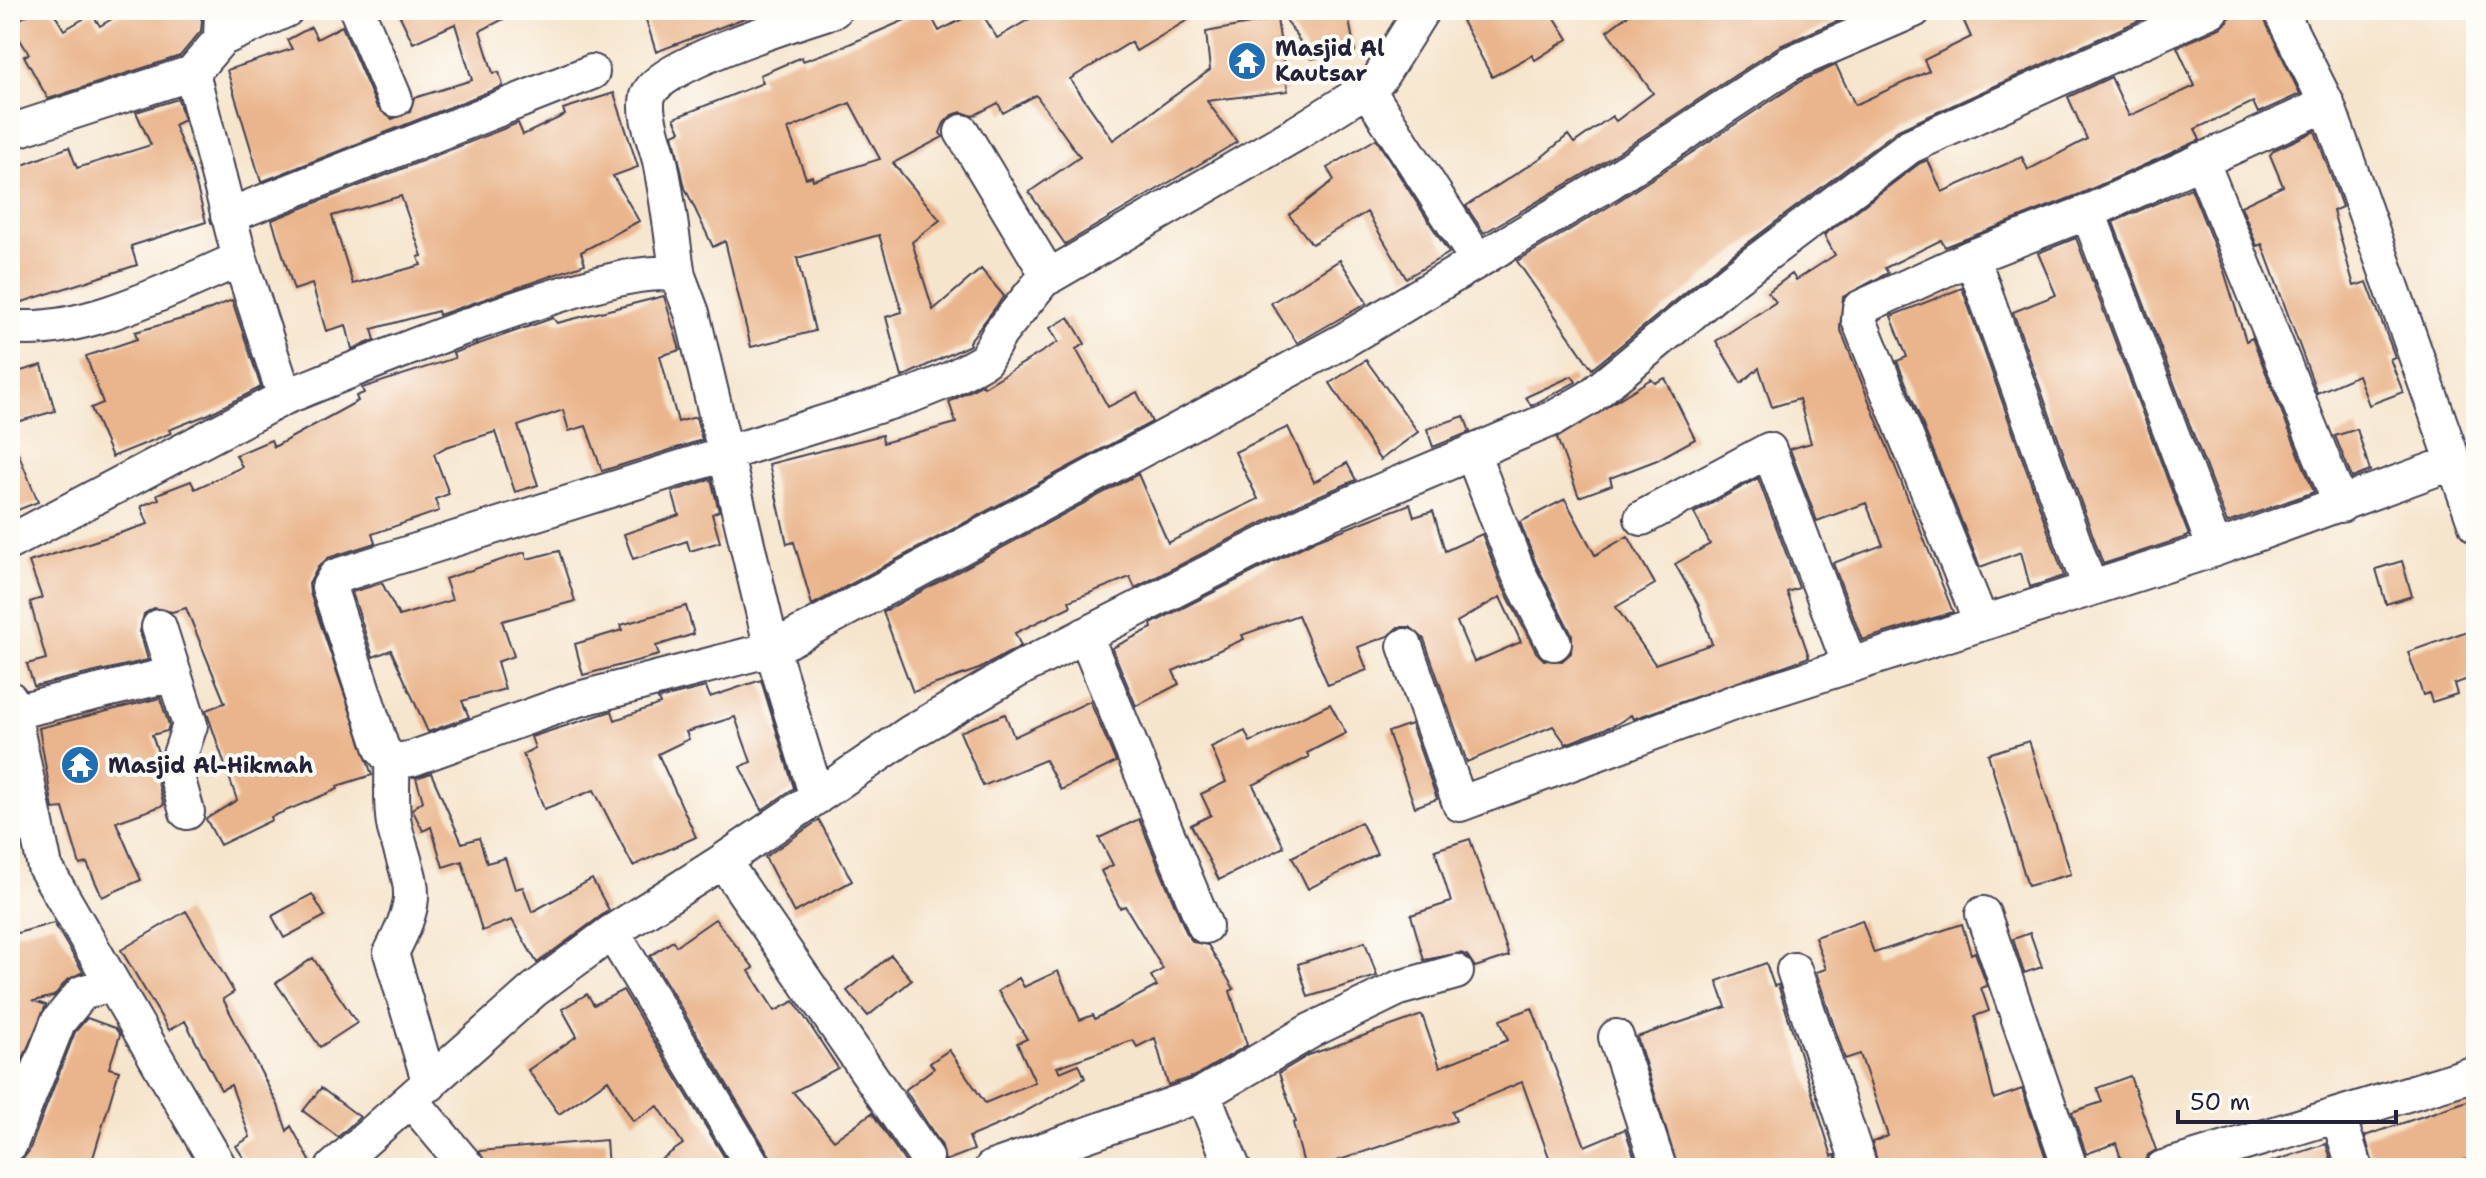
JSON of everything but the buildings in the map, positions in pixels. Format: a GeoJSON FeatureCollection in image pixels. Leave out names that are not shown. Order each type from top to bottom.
{"type":"FeatureCollection","features":[{"type":"Feature","properties":{"kind":"street"},"geometry":{"type":"LineString","coordinates":[[285,397],[240,259],[192,73],[221,24],[286,10]]}},
{"type":"Feature","properties":{"kind":"street"},"geometry":{"type":"LineString","coordinates":[[357,10],[395,99]]}},
{"type":"Feature","properties":{"kind":"street"},"geometry":{"type":"LineString","coordinates":[[817,797],[772,649],[692,313],[678,276],[648,96],[655,83],[698,59],[834,10]]}},
{"type":"Feature","properties":{"kind":"street"},"geometry":{"type":"LineString","coordinates":[[468,1168],[421,1092],[391,953],[408,921],[414,900],[411,873],[394,826],[392,761],[382,749],[329,587],[335,577],[912,395],[949,380],[985,360],[1000,333],[1049,277],[1367,89],[1379,79],[1422,10]]}},
{"type":"Feature","properties":{"kind":"street"},"geometry":{"type":"LineString","coordinates":[[392,761],[411,759],[575,700],[772,649],[1330,348],[1607,184],[1791,63],[1914,10]]}},
{"type":"Feature","properties":{"kind":"street"},"geometry":{"type":"LineString","coordinates":[[333,1168],[534,990],[612,932],[723,861],[910,733],[1085,635],[1308,522],[1556,417],[1589,398],[1733,279],[1910,146],[2211,10]]}},
{"type":"Feature","properties":{"kind":"street"},"geometry":{"type":"LineString","coordinates":[[2280,10],[2327,104],[2476,525]]}},
{"type":"Feature","properties":{"kind":"street"},"geometry":{"type":"LineString","coordinates":[[228,216],[592,72]]}},
{"type":"Feature","properties":{"kind":"street"},"geometry":{"type":"LineString","coordinates":[[15,119],[192,73]]}},
{"type":"Feature","properties":{"kind":"street"},"geometry":{"type":"LineString","coordinates":[[1367,89],[1478,261]]}},
{"type":"Feature","properties":{"kind":"street"},"geometry":{"type":"LineString","coordinates":[[1981,622],[1858,313],[1860,308],[1972,257],[2088,212],[2327,104]]}},
{"type":"Feature","properties":{"kind":"street"},"geometry":{"type":"LineString","coordinates":[[962,132],[1049,277]]}},
{"type":"Feature","properties":{"kind":"street"},"geometry":{"type":"LineString","coordinates":[[2201,160],[2341,505]]}},
{"type":"Feature","properties":{"kind":"street"},"geometry":{"type":"LineString","coordinates":[[2088,212],[2215,549]]}},
{"type":"Feature","properties":{"kind":"street"},"geometry":{"type":"LineString","coordinates":[[1972,257],[2090,588]]}},
{"type":"Feature","properties":{"kind":"street"},"geometry":{"type":"LineString","coordinates":[[10,327],[28,329],[79,320],[133,304],[240,259]]}},
{"type":"Feature","properties":{"kind":"street"},"geometry":{"type":"LineString","coordinates":[[10,542],[285,397],[438,337],[578,288],[668,272],[678,276]]}},
{"type":"Feature","properties":{"kind":"street"},"geometry":{"type":"LineString","coordinates":[[1642,518],[1769,450],[1849,663]]}},
{"type":"Feature","properties":{"kind":"street"},"geometry":{"type":"LineString","coordinates":[[1472,452],[1518,572],[1554,643]]}},
{"type":"Feature","properties":{"kind":"street"},"geometry":{"type":"LineString","coordinates":[[1405,646],[1460,804],[1610,746],[1849,663],[2215,549],[2452,463]]}},
{"type":"Feature","properties":{"kind":"street"},"geometry":{"type":"LineString","coordinates":[[159,627],[190,725],[175,770],[187,812]]}},
{"type":"Feature","properties":{"kind":"street"},"geometry":{"type":"LineString","coordinates":[[1085,635],[1205,926]]}},
{"type":"Feature","properties":{"kind":"street"},"geometry":{"type":"LineString","coordinates":[[174,674],[11,706],[45,867],[110,984],[220,1168]]}},
{"type":"Feature","properties":{"kind":"street"},"geometry":{"type":"LineString","coordinates":[[723,861],[926,1157]]}},
{"type":"Feature","properties":{"kind":"street"},"geometry":{"type":"LineString","coordinates":[[1983,914],[2070,1168]]}},
{"type":"Feature","properties":{"kind":"street"},"geometry":{"type":"LineString","coordinates":[[612,932],[754,1168]]}},
{"type":"Feature","properties":{"kind":"street"},"geometry":{"type":"LineString","coordinates":[[1794,970],[1860,1168]]}},
{"type":"Feature","properties":{"kind":"street"},"geometry":{"type":"LineString","coordinates":[[992,1168],[1203,1094],[1312,1030],[1399,988],[1456,972]]}},
{"type":"Feature","properties":{"kind":"street"},"geometry":{"type":"LineString","coordinates":[[10,1144],[58,1022],[82,993],[110,984]]}},
{"type":"Feature","properties":{"kind":"street"},"geometry":{"type":"LineString","coordinates":[[1616,1037],[1659,1168]]}},
{"type":"Feature","properties":{"kind":"street"},"geometry":{"type":"LineString","coordinates":[[2163,1168],[2476,1073]]}},
{"type":"Feature","properties":{"kind":"street"},"geometry":{"type":"LineString","coordinates":[[1203,1094],[1233,1168]]}},
{"type":"Feature","properties":{"kind":"street"},"geometry":{"type":"LineString","coordinates":[[2338,1116],[2355,1168]]}},
{"type":"Feature","properties":{"kind":"place","name":"Masjid Al Kautsar"},"geometry":{"type":"Point","coordinates":[1247,61]}},
{"type":"Feature","properties":{"kind":"place","name":"Masjid Al-Hikmah"},"geometry":{"type":"Point","coordinates":[80,765]}}]}
